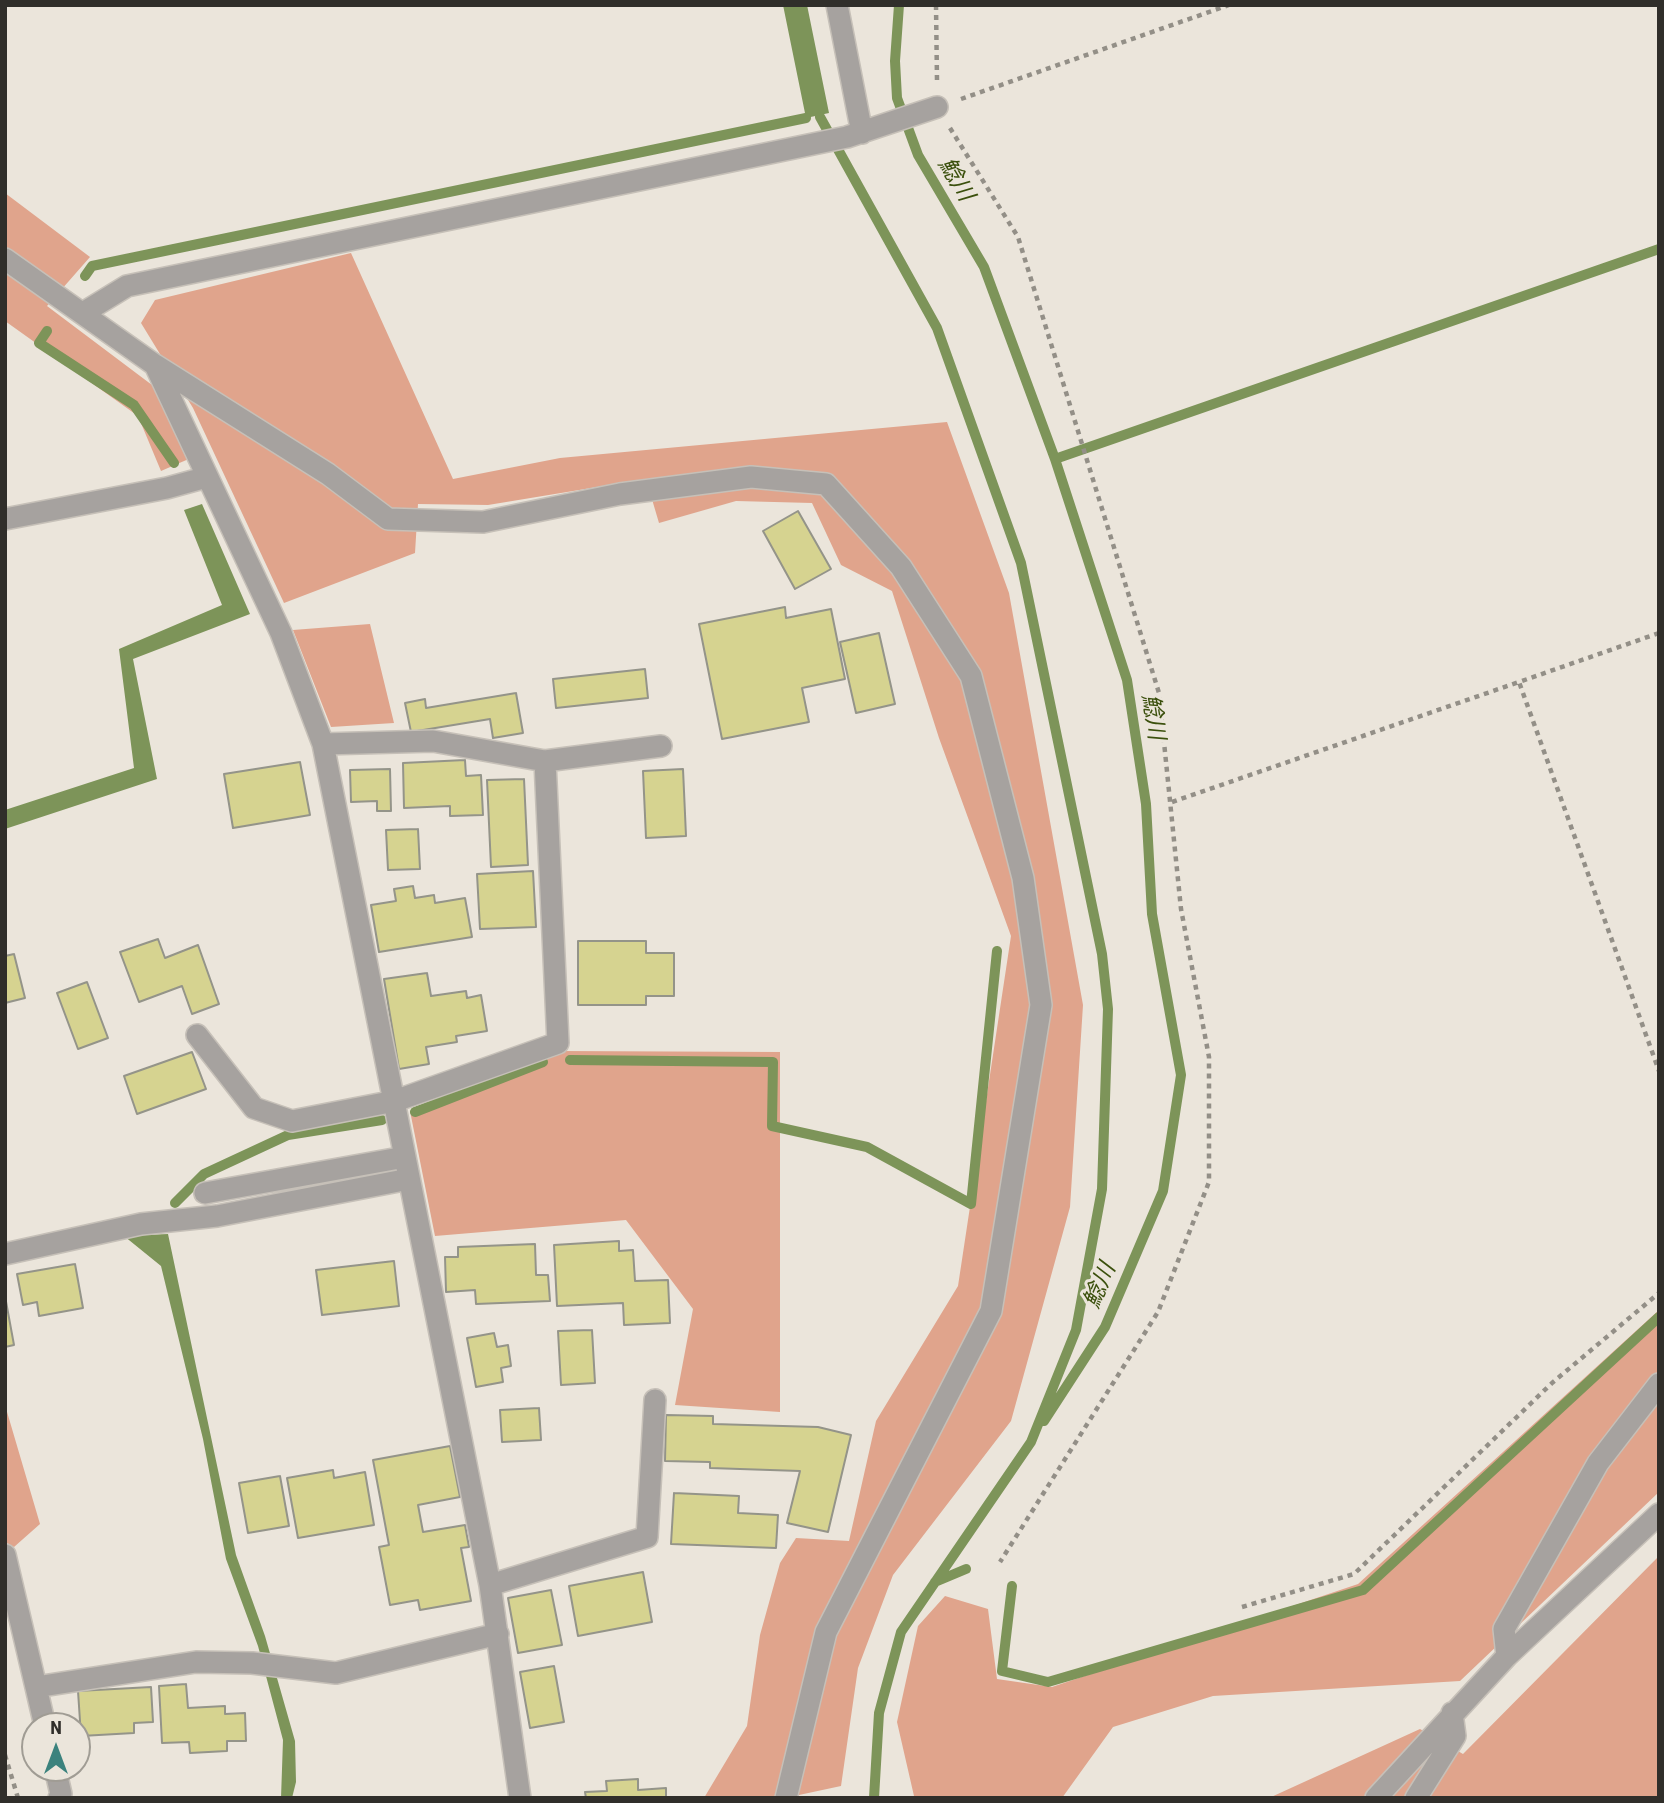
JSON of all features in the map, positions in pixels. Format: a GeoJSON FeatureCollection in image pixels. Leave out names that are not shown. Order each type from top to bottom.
{"type":"FeatureCollection","features":[{"type":"Feature","properties":{"kind":"street"},"geometry":{"type":"LineString","coordinates":[[836,5],[855,135]]}},
{"type":"Feature","properties":{"kind":"street"},"geometry":{"type":"LineString","coordinates":[[83,313],[127,286],[855,135],[937,107]]}},
{"type":"Feature","properties":{"kind":"street"},"geometry":{"type":"LineString","coordinates":[[5,259],[155,365],[328,474],[388,519],[483,522],[620,494],[751,477],[826,484],[901,567],[971,676],[1023,878],[1041,1005],[991,1311],[826,1632],[786,1798]]}},
{"type":"Feature","properties":{"kind":"street"},"geometry":{"type":"LineString","coordinates":[[155,365],[281,633],[323,744],[490,1585],[520,1798]]}},
{"type":"Feature","properties":{"kind":"street"},"geometry":{"type":"LineString","coordinates":[[5,519],[167,488],[207,477]]}},
{"type":"Feature","properties":{"kind":"street"},"geometry":{"type":"LineString","coordinates":[[323,744],[433,741],[545,761],[660,746]]}},
{"type":"Feature","properties":{"kind":"street"},"geometry":{"type":"LineString","coordinates":[[197,1035],[254,1108],[292,1121],[395,1101],[558,1042],[545,761]]}},
{"type":"Feature","properties":{"kind":"street"},"geometry":{"type":"LineString","coordinates":[[205,1193],[407,1168]]}},
{"type":"Feature","properties":{"kind":"street"},"geometry":{"type":"LineString","coordinates":[[5,1254],[141,1224],[216,1216],[407,1168]]}},
{"type":"Feature","properties":{"kind":"street"},"geometry":{"type":"LineString","coordinates":[[1507,1656],[1504,1629],[1598,1463],[1659,1384]]}},
{"type":"Feature","properties":{"kind":"street"},"geometry":{"type":"LineString","coordinates":[[490,1585],[648,1537],[655,1400]]}},
{"type":"Feature","properties":{"kind":"street"},"geometry":{"type":"LineString","coordinates":[[1376,1798],[1507,1656],[1659,1514]]}},
{"type":"Feature","properties":{"kind":"street"},"geometry":{"type":"LineString","coordinates":[[5,1555],[42,1712]]}},
{"type":"Feature","properties":{"kind":"street"},"geometry":{"type":"LineString","coordinates":[[36,1687],[195,1662],[253,1663],[336,1673],[498,1634]]}},
{"type":"Feature","properties":{"kind":"street"},"geometry":{"type":"LineString","coordinates":[[1416,1798],[1455,1736],[1452,1713]]}},
{"type":"Feature","properties":{"kind":"path"},"geometry":{"type":"LineString","coordinates":[[936,5],[937,107],[1018,237],[1159,693],[1181,909],[1209,1057],[1209,1182],[1158,1312],[1000,1562]]}},
{"type":"Feature","properties":{"kind":"path"},"geometry":{"type":"LineString","coordinates":[[937,107],[1229,5]]}},
{"type":"Feature","properties":{"kind":"path"},"geometry":{"type":"LineString","coordinates":[[1172,802],[1659,633]]}},
{"type":"Feature","properties":{"kind":"path"},"geometry":{"type":"LineString","coordinates":[[1519,682],[1659,1071]]}},
{"type":"Feature","properties":{"kind":"path"},"geometry":{"type":"LineString","coordinates":[[1242,1607],[1354,1574],[1552,1384],[1659,1293]]}},
{"type":"Feature","properties":{"kind":"path"},"geometry":{"type":"LineString","coordinates":[[5,1755],[18,1798]]}},
{"type":"Feature","properties":{"kind":"shaded area"},"geometry":{"type":"Polygon","coordinates":[[[783,5],[807,5],[829,113],[806,118],[783,5]]]}},
{"type":"Feature","properties":{"kind":"shaded area"},"geometry":{"type":"Polygon","coordinates":[[[5,193],[90,257],[47,306],[156,388],[191,458],[161,471],[138,416],[5,321],[5,193]]]}},
{"type":"Feature","properties":{"kind":"shaded area"},"geometry":{"type":"Polygon","coordinates":[[[351,253],[453,479],[560,458],[947,422],[1009,593],[1083,1005],[1070,1207],[1011,1421],[893,1575],[858,1668],[841,1786],[785,1798],[704,1798],[747,1726],[760,1635],[780,1563],[796,1538],[849,1541],[876,1421],[958,1286],[1011,936],[939,738],[892,591],[841,565],[812,503],[736,501],[659,523],[646,479],[488,505],[418,504],[415,553],[284,603],[193,408],[141,323],[155,300],[351,253]]]}},
{"type":"Feature","properties":{"kind":"shaded area"},"geometry":{"type":"Polygon","coordinates":[[[202,504],[250,614],[133,659],[157,779],[5,829],[5,810],[134,768],[119,649],[222,605],[184,510],[202,504]]]}},
{"type":"Feature","properties":{"kind":"shaded area"},"geometry":{"type":"Polygon","coordinates":[[[370,624],[394,723],[331,727],[293,630],[370,624]]]}},
{"type":"Feature","properties":{"kind":"shaded area"},"geometry":{"type":"Polygon","coordinates":[[[559,1051],[780,1052],[780,1412],[675,1405],[693,1309],[626,1220],[435,1236],[410,1111],[559,1051]]]}},
{"type":"Feature","properties":{"kind":"shaded area"},"geometry":{"type":"Polygon","coordinates":[[[168,1234],[236,1555],[265,1636],[295,1741],[296,1782],[292,1798],[281,1798],[283,1740],[258,1646],[226,1559],[203,1439],[161,1266],[124,1236],[168,1234]]]}},
{"type":"Feature","properties":{"kind":"shaded area"},"geometry":{"type":"Polygon","coordinates":[[[1659,1310],[1659,1492],[1460,1681],[1213,1696],[1113,1727],[1062,1798],[914,1796],[897,1722],[918,1626],[945,1596],[988,1609],[997,1679],[1052,1687],[1358,1584],[1659,1310]]]}},
{"type":"Feature","properties":{"kind":"shaded area"},"geometry":{"type":"Polygon","coordinates":[[[5,1405],[40,1524],[14,1547],[5,1542],[5,1405]]]}},
{"type":"Feature","properties":{"kind":"shaded area"},"geometry":{"type":"Polygon","coordinates":[[[1659,1556],[1659,1798],[1269,1798],[1420,1729],[1463,1754],[1659,1556]]]}},
{"type":"Feature","properties":{"kind":"building"},"geometry":{"type":"Polygon","coordinates":[[[798,511],[831,569],[795,589],[763,531],[798,511]]]}},
{"type":"Feature","properties":{"kind":"building"},"geometry":{"type":"Polygon","coordinates":[[[785,607],[786,618],[831,609],[845,679],[802,688],[809,722],[722,739],[699,624],[785,607]]]}},
{"type":"Feature","properties":{"kind":"building"},"geometry":{"type":"Polygon","coordinates":[[[879,633],[895,704],[856,713],[840,642],[879,633]]]}},
{"type":"Feature","properties":{"kind":"building"},"geometry":{"type":"Polygon","coordinates":[[[645,669],[648,698],[556,708],[553,679],[645,669]]]}},
{"type":"Feature","properties":{"kind":"building"},"geometry":{"type":"Polygon","coordinates":[[[516,693],[523,733],[493,738],[490,719],[411,732],[405,703],[425,699],[426,708],[516,693]]]}},
{"type":"Feature","properties":{"kind":"building"},"geometry":{"type":"Polygon","coordinates":[[[465,760],[466,776],[481,775],[483,815],[450,816],[450,806],[404,808],[403,763],[465,760]]]}},
{"type":"Feature","properties":{"kind":"building"},"geometry":{"type":"Polygon","coordinates":[[[300,762],[310,815],[233,828],[224,774],[300,762]]]}},
{"type":"Feature","properties":{"kind":"building"},"geometry":{"type":"Polygon","coordinates":[[[390,769],[391,811],[377,811],[377,801],[351,802],[350,770],[390,769]]]}},
{"type":"Feature","properties":{"kind":"building"},"geometry":{"type":"Polygon","coordinates":[[[683,769],[686,836],[646,838],[643,771],[683,769]]]}},
{"type":"Feature","properties":{"kind":"building"},"geometry":{"type":"Polygon","coordinates":[[[524,779],[528,865],[491,867],[487,780],[524,779]]]}},
{"type":"Feature","properties":{"kind":"building"},"geometry":{"type":"Polygon","coordinates":[[[418,829],[420,869],[388,870],[386,830],[418,829]]]}},
{"type":"Feature","properties":{"kind":"building"},"geometry":{"type":"Polygon","coordinates":[[[533,871],[536,927],[480,929],[477,874],[533,871]]]}},
{"type":"Feature","properties":{"kind":"building"},"geometry":{"type":"Polygon","coordinates":[[[413,886],[415,898],[434,895],[435,903],[465,898],[472,937],[379,952],[371,905],[396,901],[394,889],[413,886]]]}},
{"type":"Feature","properties":{"kind":"building"},"geometry":{"type":"Polygon","coordinates":[[[158,939],[165,958],[198,945],[219,1004],[192,1014],[182,986],[139,1002],[120,952],[158,939]]]}},
{"type":"Feature","properties":{"kind":"building"},"geometry":{"type":"Polygon","coordinates":[[[578,941],[646,941],[646,953],[674,953],[674,996],[646,996],[646,1005],[578,1005],[578,941]]]}},
{"type":"Feature","properties":{"kind":"building"},"geometry":{"type":"Polygon","coordinates":[[[14,954],[25,998],[5,1003],[5,956],[14,954]]]}},
{"type":"Feature","properties":{"kind":"building"},"geometry":{"type":"Polygon","coordinates":[[[427,973],[431,996],[466,991],[467,998],[481,995],[487,1031],[456,1036],[457,1042],[426,1047],[429,1064],[399,1069],[384,979],[427,973]]]}},
{"type":"Feature","properties":{"kind":"building"},"geometry":{"type":"Polygon","coordinates":[[[87,982],[108,1038],[78,1049],[57,993],[87,982]]]}},
{"type":"Feature","properties":{"kind":"building"},"geometry":{"type":"Polygon","coordinates":[[[192,1052],[206,1089],[137,1114],[124,1076],[192,1052]]]}},
{"type":"Feature","properties":{"kind":"building"},"geometry":{"type":"Polygon","coordinates":[[[619,1241],[619,1251],[633,1250],[635,1281],[668,1280],[670,1323],[624,1325],[623,1303],[557,1306],[554,1245],[619,1241]]]}},
{"type":"Feature","properties":{"kind":"building"},"geometry":{"type":"Polygon","coordinates":[[[535,1244],[536,1275],[548,1275],[550,1301],[476,1304],[475,1290],[446,1292],[445,1257],[458,1257],[458,1247],[535,1244]]]}},
{"type":"Feature","properties":{"kind":"building"},"geometry":{"type":"Polygon","coordinates":[[[394,1261],[399,1306],[322,1315],[316,1270],[394,1261]]]}},
{"type":"Feature","properties":{"kind":"building"},"geometry":{"type":"Polygon","coordinates":[[[75,1264],[83,1308],[39,1316],[37,1302],[23,1305],[17,1274],[75,1264]]]}},
{"type":"Feature","properties":{"kind":"building"},"geometry":{"type":"Polygon","coordinates":[[[5,1296],[14,1345],[5,1347],[5,1296]]]}},
{"type":"Feature","properties":{"kind":"building"},"geometry":{"type":"Polygon","coordinates":[[[592,1330],[595,1383],[561,1385],[558,1331],[592,1330]]]}},
{"type":"Feature","properties":{"kind":"building"},"geometry":{"type":"Polygon","coordinates":[[[494,1333],[497,1347],[508,1345],[511,1366],[501,1368],[503,1382],[476,1387],[467,1338],[494,1333]]]}},
{"type":"Feature","properties":{"kind":"building"},"geometry":{"type":"Polygon","coordinates":[[[539,1408],[541,1440],[502,1442],[500,1410],[539,1408]]]}},
{"type":"Feature","properties":{"kind":"building"},"geometry":{"type":"Polygon","coordinates":[[[666,1415],[713,1416],[713,1424],[818,1427],[851,1435],[828,1532],[787,1523],[800,1471],[710,1468],[710,1462],[665,1461],[666,1415]]]}},
{"type":"Feature","properties":{"kind":"building"},"geometry":{"type":"Polygon","coordinates":[[[450,1446],[460,1497],[418,1505],[423,1532],[465,1525],[469,1547],[461,1548],[471,1601],[420,1610],[418,1600],[390,1605],[379,1547],[389,1545],[373,1460],[450,1446]]]}},
{"type":"Feature","properties":{"kind":"building"},"geometry":{"type":"Polygon","coordinates":[[[333,1470],[334,1478],[365,1472],[374,1525],[298,1538],[287,1478],[333,1470]]]}},
{"type":"Feature","properties":{"kind":"building"},"geometry":{"type":"Polygon","coordinates":[[[280,1476],[289,1526],[248,1533],[239,1483],[280,1476]]]}},
{"type":"Feature","properties":{"kind":"building"},"geometry":{"type":"Polygon","coordinates":[[[674,1493],[739,1496],[738,1513],[778,1515],[776,1548],[671,1544],[674,1493]]]}},
{"type":"Feature","properties":{"kind":"building"},"geometry":{"type":"Polygon","coordinates":[[[643,1572],[652,1622],[578,1636],[569,1586],[643,1572]]]}},
{"type":"Feature","properties":{"kind":"building"},"geometry":{"type":"Polygon","coordinates":[[[551,1590],[562,1645],[518,1653],[508,1598],[551,1590]]]}},
{"type":"Feature","properties":{"kind":"building"},"geometry":{"type":"Polygon","coordinates":[[[554,1666],[564,1722],[530,1728],[520,1672],[554,1666]]]}},
{"type":"Feature","properties":{"kind":"building"},"geometry":{"type":"Polygon","coordinates":[[[186,1684],[188,1708],[225,1706],[225,1714],[245,1713],[246,1741],[227,1741],[227,1751],[190,1753],[189,1742],[162,1743],[159,1686],[186,1684]]]}},
{"type":"Feature","properties":{"kind":"building"},"geometry":{"type":"Polygon","coordinates":[[[151,1687],[153,1722],[134,1723],[134,1733],[91,1735],[91,1712],[79,1712],[78,1691],[151,1687]]]}},
{"type":"Feature","properties":{"kind":"building"},"geometry":{"type":"Polygon","coordinates":[[[638,1779],[638,1790],[666,1788],[666,1798],[586,1798],[585,1792],[607,1791],[606,1781],[638,1779]]]}},
{"type":"Feature","properties":{"kind":"waterway","name":"鯰川"},"geometry":{"type":"LineString","coordinates":[[899,5],[895,61],[897,98],[918,155],[984,267],[1055,459],[1127,680],[1146,804],[1152,914],[1181,1075],[1163,1191],[1105,1327],[1044,1421]]}},
{"type":"Feature","properties":{"kind":"waterway"},"geometry":{"type":"LineString","coordinates":[[820,117],[937,328],[1021,563],[1102,954],[1108,1009],[1102,1189],[1076,1330],[1031,1442],[901,1632],[879,1713],[874,1798]]}},
{"type":"Feature","properties":{"kind":"waterway"},"geometry":{"type":"LineString","coordinates":[[85,276],[92,266],[806,118]]}},
{"type":"Feature","properties":{"kind":"waterway"},"geometry":{"type":"LineString","coordinates":[[1055,459],[1659,249]]}},
{"type":"Feature","properties":{"kind":"waterway"},"geometry":{"type":"LineString","coordinates":[[47,331],[39,343],[134,405],[174,463]]}},
{"type":"Feature","properties":{"kind":"waterway"},"geometry":{"type":"LineString","coordinates":[[570,1060],[773,1062],[772,1126],[867,1147],[971,1204],[997,951]]}},
{"type":"Feature","properties":{"kind":"waterway"},"geometry":{"type":"LineString","coordinates":[[415,1112],[543,1062]]}},
{"type":"Feature","properties":{"kind":"waterway"},"geometry":{"type":"LineString","coordinates":[[175,1203],[204,1174],[288,1135],[382,1120]]}},
{"type":"Feature","properties":{"kind":"waterway"},"geometry":{"type":"LineString","coordinates":[[1012,1586],[1002,1671],[1048,1682],[1363,1590],[1659,1317]]}},
{"type":"Feature","properties":{"kind":"waterway"},"geometry":{"type":"LineString","coordinates":[[935,1582],[966,1569]]}}]}
